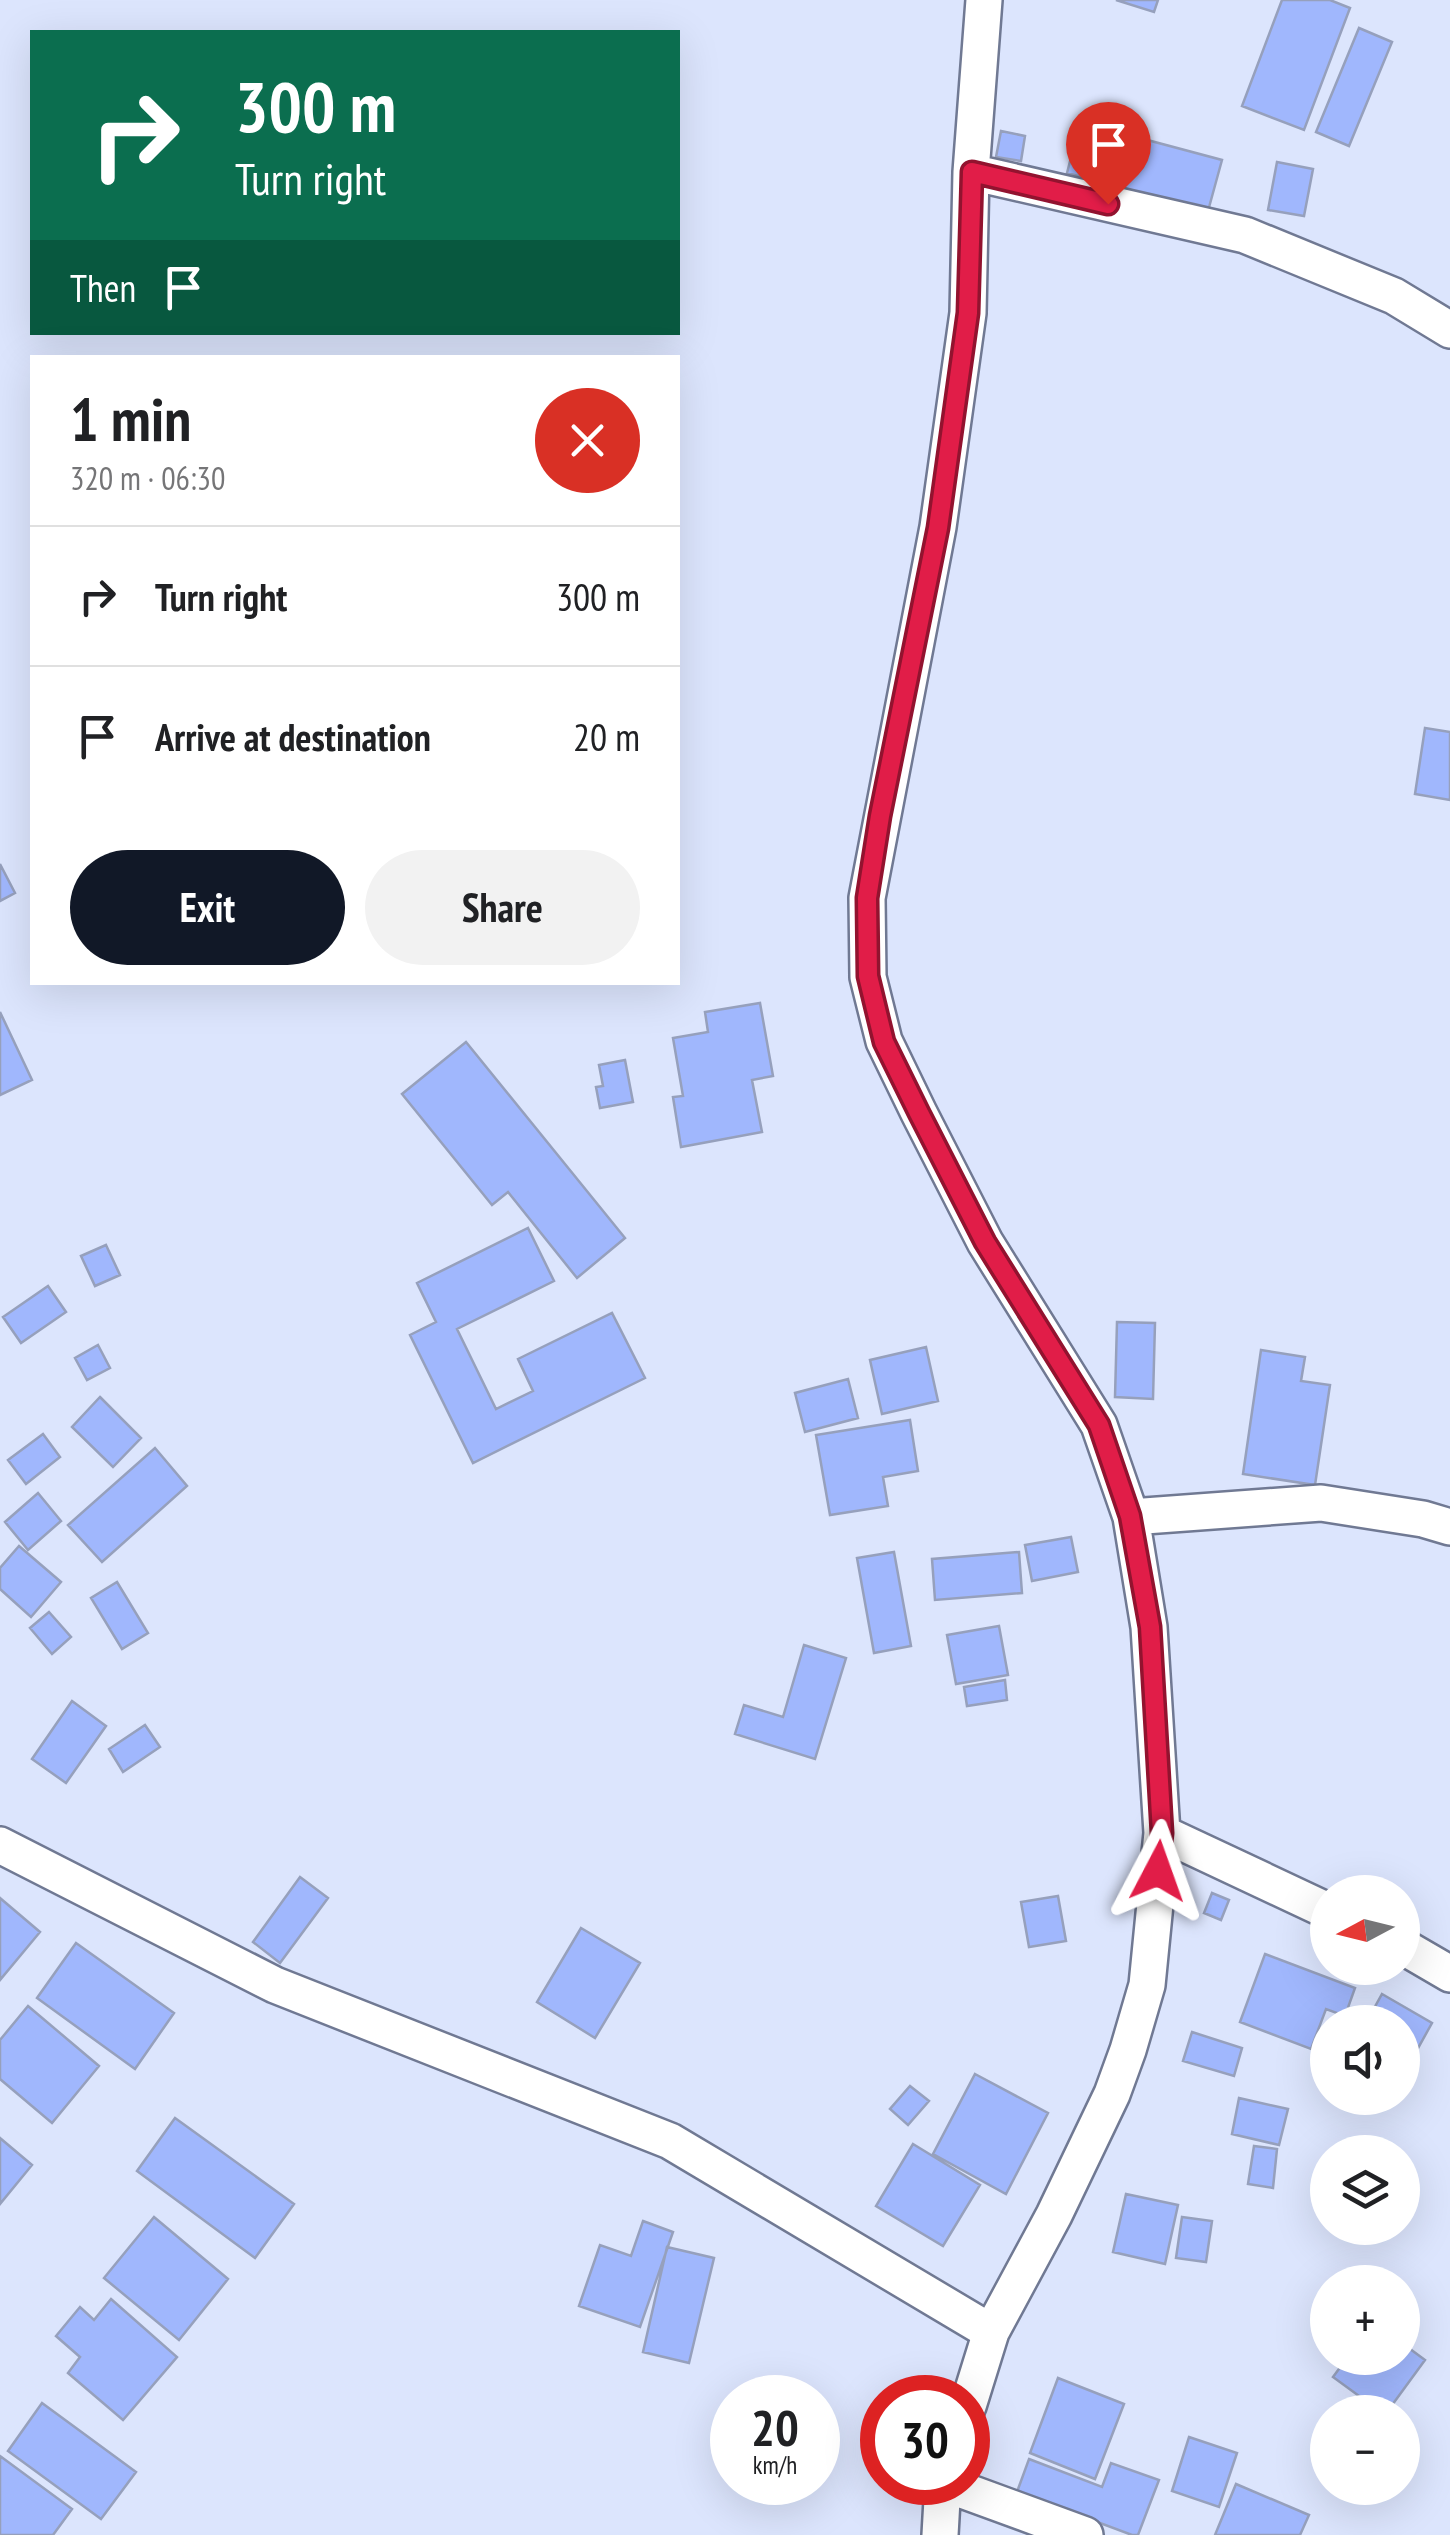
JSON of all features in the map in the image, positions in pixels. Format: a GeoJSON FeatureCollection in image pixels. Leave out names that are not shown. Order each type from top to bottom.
{"type":"FeatureCollection","features":[{"type":"Feature","properties":{"kind":"street"},"geometry":{"type":"LineString","coordinates":[[978,2375],[991,2332],[1054,2215],[1112,2094],[1128,2050],[1147,1985],[1162,1833],[1150,1627],[1130,1516],[1099,1425],[985,1242],[884,1042],[868,976],[867,898],[938,528],[968,313],[972,172],[984,0]]}},
{"type":"Feature","properties":{"kind":"street"},"geometry":{"type":"LineString","coordinates":[[972,172],[1245,235],[1394,296],[1450,330]]}},
{"type":"Feature","properties":{"kind":"street"},"geometry":{"type":"LineString","coordinates":[[1130,1516],[1321,1503],[1450,1527]]}},
{"type":"Feature","properties":{"kind":"street"},"geometry":{"type":"LineString","coordinates":[[1162,1833],[1310,1903]]}},
{"type":"Feature","properties":{"kind":"street"},"geometry":{"type":"LineString","coordinates":[[0,1845],[275,1985],[670,2140],[991,2332]]}},
{"type":"Feature","properties":{"kind":"street"},"geometry":{"type":"LineString","coordinates":[[1420,1956],[1450,1974]]}},
{"type":"Feature","properties":{"kind":"street"},"geometry":{"type":"LineString","coordinates":[[990,2500],[1086,2535]]}},
{"type":"Feature","properties":{"kind":"street"},"geometry":{"type":"LineString","coordinates":[[940,2535],[942,2505]]}},
{"type":"Feature","properties":{"kind":"building"},"geometry":{"type":"Polygon","coordinates":[[[1116,0],[1158,0],[1154,12],[1116,0]]]}},
{"type":"Feature","properties":{"kind":"building"},"geometry":{"type":"Polygon","coordinates":[[[1282,0],[1330,0],[1350,8],[1304,130],[1242,106],[1282,0]]]}},
{"type":"Feature","properties":{"kind":"building"},"geometry":{"type":"Polygon","coordinates":[[[1359,28],[1392,42],[1349,146],[1316,132],[1359,28]]]}},
{"type":"Feature","properties":{"kind":"building"},"geometry":{"type":"Polygon","coordinates":[[[1080,122],[1222,160],[1208,211],[1067,173],[1080,122]]]}},
{"type":"Feature","properties":{"kind":"building"},"geometry":{"type":"Polygon","coordinates":[[[1001,131],[1025,136],[1021,161],[996,157],[1001,131]]]}},
{"type":"Feature","properties":{"kind":"building"},"geometry":{"type":"Polygon","coordinates":[[[1277,162],[1313,169],[1304,216],[1268,210],[1277,162]]]}},
{"type":"Feature","properties":{"kind":"building"},"geometry":{"type":"Polygon","coordinates":[[[1425,728],[1450,732],[1450,800],[1415,794],[1425,728]]]}},
{"type":"Feature","properties":{"kind":"building"},"geometry":{"type":"Polygon","coordinates":[[[0,864],[15,893],[0,901],[0,864]]]}},
{"type":"Feature","properties":{"kind":"building"},"geometry":{"type":"Polygon","coordinates":[[[760,1003],[773,1076],[752,1080],[762,1132],[681,1147],[673,1097],[683,1096],[673,1038],[708,1032],[705,1012],[760,1003]]]}},
{"type":"Feature","properties":{"kind":"building"},"geometry":{"type":"Polygon","coordinates":[[[0,1012],[32,1080],[0,1095],[0,1012]]]}},
{"type":"Feature","properties":{"kind":"building"},"geometry":{"type":"Polygon","coordinates":[[[466,1042],[625,1238],[577,1278],[508,1192],[492,1205],[402,1094],[466,1042]]]}},
{"type":"Feature","properties":{"kind":"building"},"geometry":{"type":"Polygon","coordinates":[[[625,1060],[633,1102],[600,1108],[596,1087],[603,1086],[599,1065],[625,1060]]]}},
{"type":"Feature","properties":{"kind":"building"},"geometry":{"type":"Polygon","coordinates":[[[528,1228],[554,1281],[457,1329],[496,1409],[533,1391],[518,1359],[612,1313],[645,1378],[473,1463],[410,1335],[436,1322],[417,1283],[528,1228]]]}},
{"type":"Feature","properties":{"kind":"building"},"geometry":{"type":"Polygon","coordinates":[[[106,1245],[120,1275],[95,1286],[81,1256],[106,1245]]]}},
{"type":"Feature","properties":{"kind":"building"},"geometry":{"type":"Polygon","coordinates":[[[48,1286],[66,1312],[21,1343],[3,1317],[48,1286]]]}},
{"type":"Feature","properties":{"kind":"building"},"geometry":{"type":"Polygon","coordinates":[[[1117,1322],[1155,1323],[1153,1399],[1115,1397],[1117,1322]]]}},
{"type":"Feature","properties":{"kind":"building"},"geometry":{"type":"Polygon","coordinates":[[[98,1345],[110,1368],[87,1380],[75,1358],[98,1345]]]}},
{"type":"Feature","properties":{"kind":"building"},"geometry":{"type":"Polygon","coordinates":[[[926,1347],[938,1401],[882,1414],[870,1360],[926,1347]]]}},
{"type":"Feature","properties":{"kind":"building"},"geometry":{"type":"Polygon","coordinates":[[[1261,1350],[1305,1357],[1301,1381],[1330,1385],[1315,1485],[1243,1474],[1261,1350]]]}},
{"type":"Feature","properties":{"kind":"building"},"geometry":{"type":"Polygon","coordinates":[[[848,1379],[858,1418],[805,1432],[795,1393],[848,1379]]]}},
{"type":"Feature","properties":{"kind":"building"},"geometry":{"type":"Polygon","coordinates":[[[100,1397],[141,1438],[113,1467],[72,1427],[100,1397]]]}},
{"type":"Feature","properties":{"kind":"building"},"geometry":{"type":"Polygon","coordinates":[[[910,1420],[918,1471],[883,1477],[888,1506],[830,1515],[816,1435],[910,1420]]]}},
{"type":"Feature","properties":{"kind":"building"},"geometry":{"type":"Polygon","coordinates":[[[43,1434],[60,1457],[26,1484],[8,1460],[43,1434]]]}},
{"type":"Feature","properties":{"kind":"building"},"geometry":{"type":"Polygon","coordinates":[[[155,1448],[187,1486],[102,1562],[68,1525],[155,1448]]]}},
{"type":"Feature","properties":{"kind":"building"},"geometry":{"type":"Polygon","coordinates":[[[38,1493],[61,1521],[28,1550],[5,1522],[38,1493]]]}},
{"type":"Feature","properties":{"kind":"building"},"geometry":{"type":"Polygon","coordinates":[[[1071,1537],[1078,1572],[1032,1581],[1025,1545],[1071,1537]]]}},
{"type":"Feature","properties":{"kind":"building"},"geometry":{"type":"Polygon","coordinates":[[[19,1546],[61,1582],[31,1617],[0,1589],[0,1568],[19,1546]]]}},
{"type":"Feature","properties":{"kind":"building"},"geometry":{"type":"Polygon","coordinates":[[[894,1552],[911,1646],[874,1653],[857,1558],[894,1552]]]}},
{"type":"Feature","properties":{"kind":"building"},"geometry":{"type":"Polygon","coordinates":[[[1019,1552],[1022,1593],[935,1600],[932,1559],[1019,1552]]]}},
{"type":"Feature","properties":{"kind":"building"},"geometry":{"type":"Polygon","coordinates":[[[117,1582],[148,1633],[122,1649],[91,1598],[117,1582]]]}},
{"type":"Feature","properties":{"kind":"building"},"geometry":{"type":"Polygon","coordinates":[[[49,1612],[71,1637],[52,1654],[30,1628],[49,1612]]]}},
{"type":"Feature","properties":{"kind":"building"},"geometry":{"type":"Polygon","coordinates":[[[999,1626],[1008,1675],[956,1684],[947,1635],[999,1626]]]}},
{"type":"Feature","properties":{"kind":"building"},"geometry":{"type":"Polygon","coordinates":[[[804,1645],[846,1658],[815,1759],[735,1734],[744,1705],[783,1717],[804,1645]]]}},
{"type":"Feature","properties":{"kind":"building"},"geometry":{"type":"Polygon","coordinates":[[[1005,1680],[1007,1700],[967,1706],[964,1687],[1005,1680]]]}},
{"type":"Feature","properties":{"kind":"building"},"geometry":{"type":"Polygon","coordinates":[[[72,1701],[106,1726],[66,1783],[32,1759],[72,1701]]]}},
{"type":"Feature","properties":{"kind":"building"},"geometry":{"type":"Polygon","coordinates":[[[145,1725],[160,1747],[123,1772],[109,1749],[145,1725]]]}},
{"type":"Feature","properties":{"kind":"building"},"geometry":{"type":"Polygon","coordinates":[[[300,1877],[328,1898],[280,1963],[253,1942],[300,1877]]]}},
{"type":"Feature","properties":{"kind":"building"},"geometry":{"type":"Polygon","coordinates":[[[1212,1893],[1229,1900],[1221,1920],[1204,1913],[1212,1893]]]}},
{"type":"Feature","properties":{"kind":"building"},"geometry":{"type":"Polygon","coordinates":[[[1058,1896],[1066,1941],[1029,1947],[1021,1902],[1058,1896]]]}},
{"type":"Feature","properties":{"kind":"building"},"geometry":{"type":"Polygon","coordinates":[[[0,1898],[40,1932],[0,1980],[0,1898]]]}},
{"type":"Feature","properties":{"kind":"building"},"geometry":{"type":"Polygon","coordinates":[[[581,1928],[640,1963],[595,2038],[537,2002],[581,1928]]]}},
{"type":"Feature","properties":{"kind":"building"},"geometry":{"type":"Polygon","coordinates":[[[76,1943],[174,2013],[135,2069],[37,1998],[76,1943]]]}},
{"type":"Feature","properties":{"kind":"building"},"geometry":{"type":"Polygon","coordinates":[[[1265,1954],[1310,1971],[1310,1985],[1355,1988],[1349,2005],[1310,2005],[1310,2049],[1240,2022],[1265,1954]]]}},
{"type":"Feature","properties":{"kind":"building"},"geometry":{"type":"Polygon","coordinates":[[[1382,1994],[1401,2005],[1376,2005],[1382,1994]]]}},
{"type":"Feature","properties":{"kind":"building"},"geometry":{"type":"Polygon","coordinates":[[[28,2006],[99,2066],[52,2123],[0,2079],[0,2040],[28,2006]]]}},
{"type":"Feature","properties":{"kind":"building"},"geometry":{"type":"Polygon","coordinates":[[[1420,2016],[1432,2023],[1420,2045],[1420,2016]]]}},
{"type":"Feature","properties":{"kind":"building"},"geometry":{"type":"Polygon","coordinates":[[[1192,2032],[1242,2048],[1234,2076],[1183,2061],[1192,2032]]]}},
{"type":"Feature","properties":{"kind":"building"},"geometry":{"type":"Polygon","coordinates":[[[975,2074],[1048,2113],[1006,2194],[933,2154],[975,2074]]]}},
{"type":"Feature","properties":{"kind":"building"},"geometry":{"type":"Polygon","coordinates":[[[910,2086],[929,2101],[908,2125],[890,2109],[910,2086]]]}},
{"type":"Feature","properties":{"kind":"building"},"geometry":{"type":"Polygon","coordinates":[[[1239,2098],[1288,2109],[1279,2145],[1232,2134],[1239,2098]]]}},
{"type":"Feature","properties":{"kind":"building"},"geometry":{"type":"Polygon","coordinates":[[[175,2118],[294,2204],[255,2258],[137,2171],[175,2118]]]}},
{"type":"Feature","properties":{"kind":"building"},"geometry":{"type":"Polygon","coordinates":[[[0,2138],[32,2165],[0,2204],[0,2138]]]}},
{"type":"Feature","properties":{"kind":"building"},"geometry":{"type":"Polygon","coordinates":[[[913,2144],[980,2185],[943,2246],[876,2206],[913,2144]]]}},
{"type":"Feature","properties":{"kind":"building"},"geometry":{"type":"Polygon","coordinates":[[[1254,2146],[1277,2149],[1273,2188],[1248,2184],[1254,2146]]]}},
{"type":"Feature","properties":{"kind":"building"},"geometry":{"type":"Polygon","coordinates":[[[1126,2194],[1178,2205],[1165,2264],[1113,2252],[1126,2194]]]}},
{"type":"Feature","properties":{"kind":"building"},"geometry":{"type":"Polygon","coordinates":[[[154,2217],[228,2279],[179,2340],[104,2278],[154,2217]]]}},
{"type":"Feature","properties":{"kind":"building"},"geometry":{"type":"Polygon","coordinates":[[[1182,2217],[1212,2221],[1206,2262],[1176,2258],[1182,2217]]]}},
{"type":"Feature","properties":{"kind":"building"},"geometry":{"type":"Polygon","coordinates":[[[643,2221],[673,2232],[640,2327],[579,2306],[600,2245],[631,2256],[643,2221]]]}},
{"type":"Feature","properties":{"kind":"building"},"geometry":{"type":"Polygon","coordinates":[[[667,2247],[714,2258],[689,2363],[643,2352],[667,2247]]]}},
{"type":"Feature","properties":{"kind":"building"},"geometry":{"type":"Polygon","coordinates":[[[111,2299],[177,2357],[123,2420],[68,2373],[80,2357],[56,2336],[80,2307],[94,2320],[111,2299]]]}},
{"type":"Feature","properties":{"kind":"building"},"geometry":{"type":"Polygon","coordinates":[[[1414,2375],[1399,2395],[1358,2395],[1333,2377],[1414,2375]]]}},
{"type":"Feature","properties":{"kind":"building"},"geometry":{"type":"Polygon","coordinates":[[[1058,2378],[1124,2404],[1095,2479],[1030,2453],[1058,2378]]]}},
{"type":"Feature","properties":{"kind":"building"},"geometry":{"type":"Polygon","coordinates":[[[42,2403],[136,2472],[101,2519],[8,2451],[42,2403]]]}},
{"type":"Feature","properties":{"kind":"building"},"geometry":{"type":"Polygon","coordinates":[[[1189,2437],[1237,2453],[1219,2507],[1172,2491],[1189,2437]]]}},
{"type":"Feature","properties":{"kind":"building"},"geometry":{"type":"Polygon","coordinates":[[[0,2456],[72,2509],[53,2535],[0,2535],[0,2456]]]}},
{"type":"Feature","properties":{"kind":"building"},"geometry":{"type":"Polygon","coordinates":[[[1029,2459],[1102,2487],[1111,2463],[1159,2480],[1138,2535],[1017,2492],[1029,2459]]]}},
{"type":"Feature","properties":{"kind":"building"},"geometry":{"type":"Polygon","coordinates":[[[1236,2484],[1309,2515],[1300,2535],[1215,2535],[1236,2484]]]}},
{"type":"Feature","properties":{"kind":"route"},"geometry":{"type":"LineString","coordinates":[[1108,204],[972,172],[968,313],[938,528],[867,898],[868,976],[884,1042],[985,1242],[1099,1425],[1130,1516],[1150,1627],[1162,1833],[1158,1871]]}}]}
